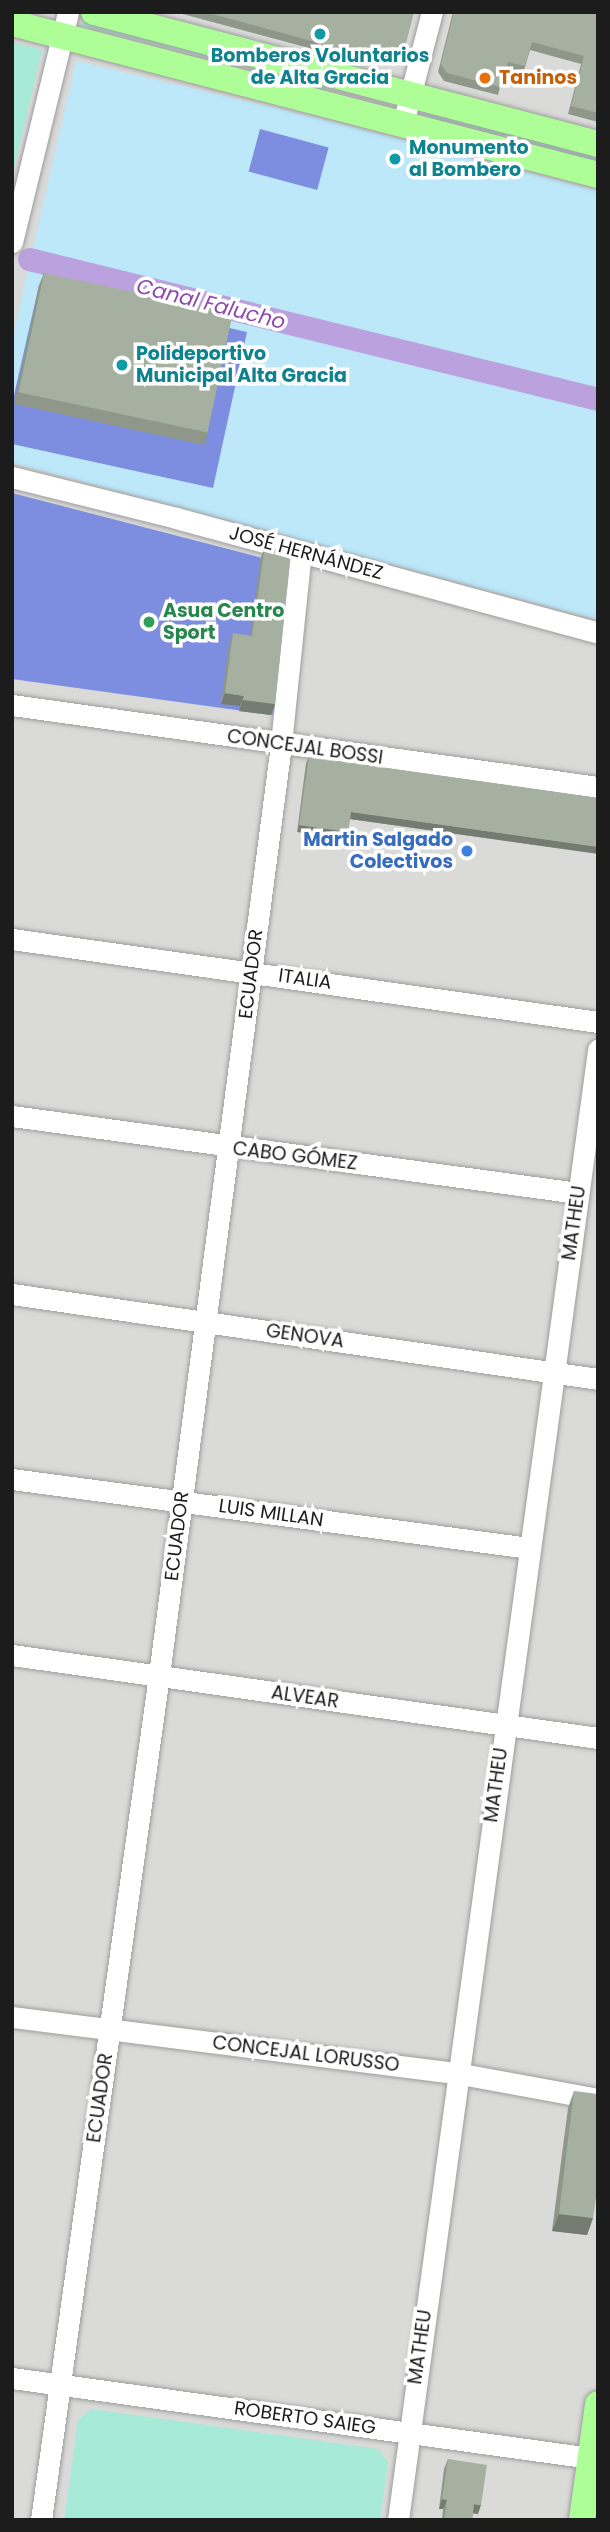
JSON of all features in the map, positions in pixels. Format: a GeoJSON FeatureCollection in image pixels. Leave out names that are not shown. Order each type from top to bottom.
{"type":"FeatureCollection","features":[{"type":"Feature","properties":{"kind":"main road"},"geometry":{"type":"LineString","coordinates":[[94,12],[598,144]]}},
{"type":"Feature","properties":{"kind":"main road"},"geometry":{"type":"LineString","coordinates":[[12,23],[65,24],[295,95],[598,175]]}},
{"type":"Feature","properties":{"kind":"main road"},"geometry":{"type":"LineString","coordinates":[[295,95],[303,66]]}},
{"type":"Feature","properties":{"kind":"main road"},"geometry":{"type":"LineString","coordinates":[[582,2520],[594,2458],[598,2404]]}},
{"type":"Feature","properties":{"kind":"street"},"geometry":{"type":"LineString","coordinates":[[403,123],[432,12]]}},
{"type":"Feature","properties":{"kind":"street"},"geometry":{"type":"LineString","coordinates":[[12,242],[20,176],[65,24]]}},
{"type":"Feature","properties":{"kind":"street","name":"JOSÉ HERNÁNDEZ"},"geometry":{"type":"LineString","coordinates":[[12,477],[598,633]]}},
{"type":"Feature","properties":{"kind":"street","name":"ECUADOR"},"geometry":{"type":"LineString","coordinates":[[41,2520],[159,1675],[281,744],[301,552]]}},
{"type":"Feature","properties":{"kind":"street","name":"CONCEJAL BOSSI"},"geometry":{"type":"LineString","coordinates":[[12,705],[598,787]]}},
{"type":"Feature","properties":{"kind":"street","name":"ITALIA"},"geometry":{"type":"LineString","coordinates":[[12,939],[598,1022]]}},
{"type":"Feature","properties":{"kind":"street","name":"MATHEU"},"geometry":{"type":"LineString","coordinates":[[398,2520],[456,2073],[598,1050]]}},
{"type":"Feature","properties":{"kind":"street","name":"CABO GÓMEZ"},"geometry":{"type":"LineString","coordinates":[[12,1116],[578,1193]]}},
{"type":"Feature","properties":{"kind":"street","name":"GENOVA"},"geometry":{"type":"LineString","coordinates":[[12,1294],[598,1379]]}},
{"type":"Feature","properties":{"kind":"street","name":"LUIS MILLAN"},"geometry":{"type":"LineString","coordinates":[[12,1479],[529,1548]]}},
{"type":"Feature","properties":{"kind":"street","name":"ALVEAR"},"geometry":{"type":"LineString","coordinates":[[12,1655],[598,1738]]}},
{"type":"Feature","properties":{"kind":"street","name":"CONCEJAL LORUSSO"},"geometry":{"type":"LineString","coordinates":[[12,2017],[456,2073],[598,2099]]}},
{"type":"Feature","properties":{"kind":"street","name":"ROBERTO SAIEG"},"geometry":{"type":"LineString","coordinates":[[12,2378],[594,2458]]}},
{"type":"Feature","properties":{"kind":"shaded area"},"geometry":{"type":"Polygon","coordinates":[[[12,12],[598,12],[598,2520],[12,2520],[12,12]]]}},
{"type":"Feature","properties":{"kind":"shaded area"},"geometry":{"type":"Polygon","coordinates":[[[82,22],[282,72],[281,76],[81,26],[82,22]]]}},
{"type":"Feature","properties":{"kind":"shaded area"},"geometry":{"type":"Polygon","coordinates":[[[12,42],[42,50],[12,176],[12,42]]]}},
{"type":"Feature","properties":{"kind":"shaded area"},"geometry":{"type":"Polygon","coordinates":[[[76,61],[339,123],[598,191],[598,620],[12,463],[12,340],[76,61]]]}},
{"type":"Feature","properties":{"kind":"shaded area"},"geometry":{"type":"Polygon","coordinates":[[[426,113],[598,157],[598,162],[425,116],[426,113]]]}},
{"type":"Feature","properties":{"kind":"shaded area"},"geometry":{"type":"Polygon","coordinates":[[[260,129],[329,147],[317,190],[249,172],[260,129]]]}},
{"type":"Feature","properties":{"kind":"shaded area","name":"Polideportivo Municipal Alta Gracia"},"geometry":{"type":"Polygon","coordinates":[[[39,285],[247,332],[213,488],[12,444],[12,404],[39,285]]]}},
{"type":"Feature","properties":{"kind":"shaded area","name":"Asua Centro Sport"},"geometry":{"type":"Polygon","coordinates":[[[12,493],[294,566],[273,715],[12,679],[12,493]]]}},
{"type":"Feature","properties":{"kind":"shaded area"},"geometry":{"type":"Polygon","coordinates":[[[91,2409],[378,2449],[388,2462],[380,2520],[64,2520],[78,2420],[91,2409]]]}},
{"type":"Feature","properties":{"kind":"building"},"geometry":{"type":"Polygon","coordinates":[[[205,12],[414,12],[402,59],[365,49],[363,55],[205,12]]]}},
{"type":"Feature","properties":{"kind":"building"},"geometry":{"type":"Polygon","coordinates":[[[454,12],[598,12],[598,113],[571,106],[584,56],[532,42],[525,66],[508,62],[500,87],[447,73],[441,64],[454,12]]]}},
{"type":"Feature","properties":{"kind":"building","name":"Polideportivo Municipal Alta Gracia"},"geometry":{"type":"Polygon","coordinates":[[[44,273],[233,313],[207,432],[19,392],[44,273]]]}},
{"type":"Feature","properties":{"kind":"building"},"geometry":{"type":"Polygon","coordinates":[[[265,546],[291,553],[275,704],[243,700],[244,696],[225,693],[233,633],[252,636],[265,546]]]}},
{"type":"Feature","properties":{"kind":"building"},"geometry":{"type":"Polygon","coordinates":[[[309,757],[598,798],[598,847],[351,812],[348,832],[299,825],[309,757]]]}},
{"type":"Feature","properties":{"kind":"building"},"geometry":{"type":"Polygon","coordinates":[[[574,2091],[598,2094],[598,2184],[593,2218],[559,2214],[574,2091]]]}},
{"type":"Feature","properties":{"kind":"building"},"geometry":{"type":"Polygon","coordinates":[[[448,2459],[487,2465],[481,2505],[474,2504],[472,2520],[444,2520],[447,2500],[442,2499],[448,2459]]]}},
{"type":"Feature","properties":{"kind":"waterway","name":"Canal Falucho"},"geometry":{"type":"LineString","coordinates":[[29,259],[598,399]]}},
{"type":"Feature","properties":{"kind":"place","name":"Bomberos Voluntarios de Alta Gracia"},"geometry":{"type":"Point","coordinates":[320,34]}},
{"type":"Feature","properties":{"kind":"place","name":"Taninos"},"geometry":{"type":"Point","coordinates":[485,78]}},
{"type":"Feature","properties":{"kind":"place","name":"Monumento al Bombero"},"geometry":{"type":"Point","coordinates":[395,159]}},
{"type":"Feature","properties":{"kind":"place","name":"Polideportivo Municipal Alta Gracia"},"geometry":{"type":"Point","coordinates":[122,365]}},
{"type":"Feature","properties":{"kind":"place","name":"Asua Centro Sport"},"geometry":{"type":"Point","coordinates":[149,622]}},
{"type":"Feature","properties":{"kind":"place","name":"Martin Salgado Colectivos"},"geometry":{"type":"Point","coordinates":[467,851]}}]}
